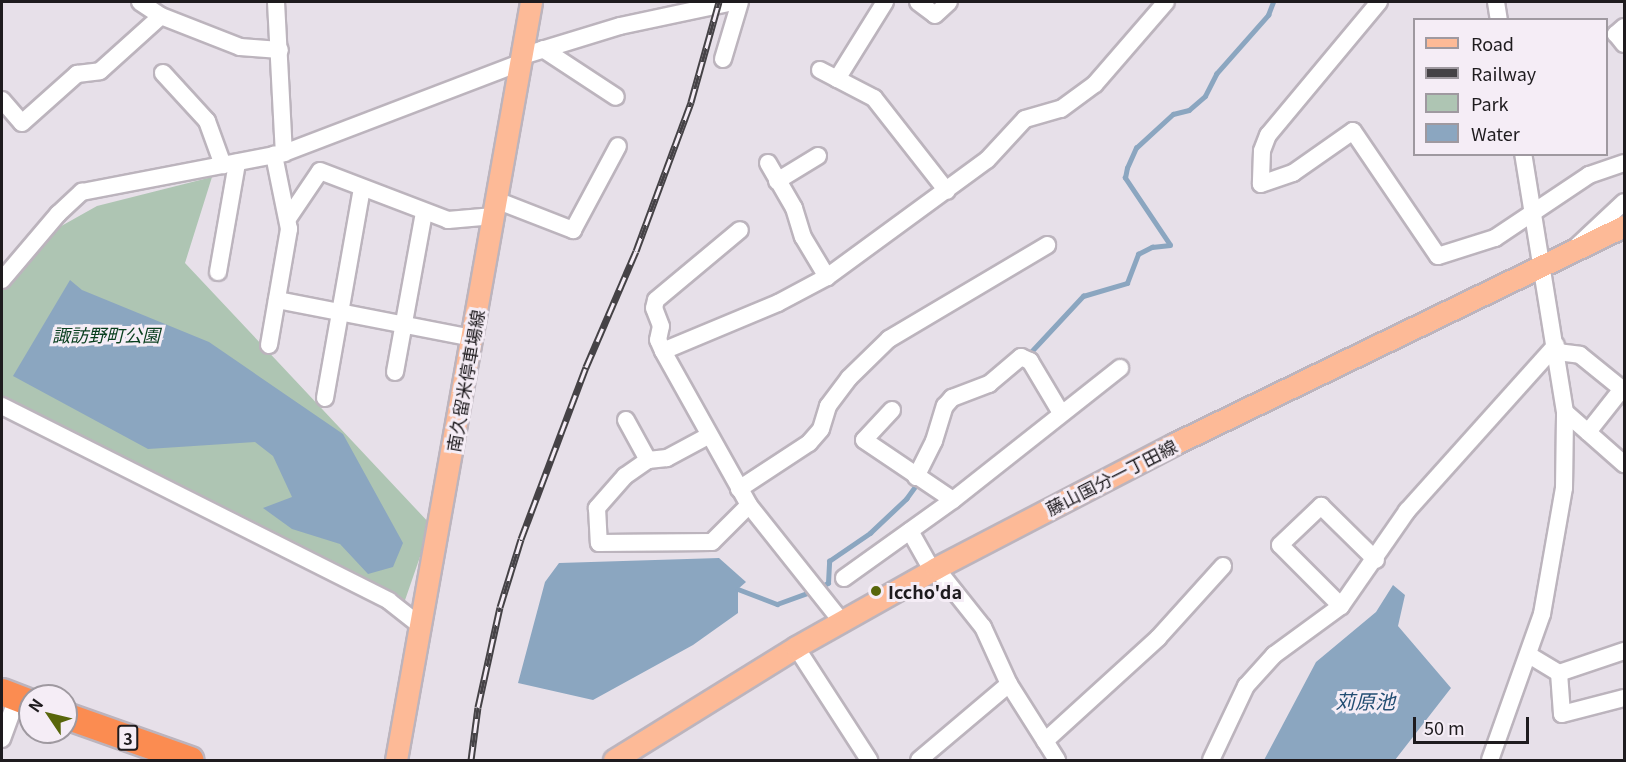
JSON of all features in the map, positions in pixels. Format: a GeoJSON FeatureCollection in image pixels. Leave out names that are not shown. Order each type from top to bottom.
{"type":"FeatureCollection","features":[{"type":"Feature","properties":{"kind":"highway","name":"3"},"geometry":{"type":"LineString","coordinates":[[78,720],[190,760]]}},
{"type":"Feature","properties":{"kind":"main road","name":"南久留米停車場線"},"geometry":{"type":"LineString","coordinates":[[396,760],[422,627],[531,2]]}},
{"type":"Feature","properties":{"kind":"main road","name":"藤山国分一丁田線"},"geometry":{"type":"LineString","coordinates":[[614,760],[796,647],[934,569],[1174,444],[1624,226]]}},
{"type":"Feature","properties":{"kind":"street"},"geometry":{"type":"LineString","coordinates":[[140,2],[161,16],[240,47],[280,50]]}},
{"type":"Feature","properties":{"kind":"street"},"geometry":{"type":"LineString","coordinates":[[268,345],[290,217],[279,154],[280,50],[276,2]]}},
{"type":"Feature","properties":{"kind":"street"},"geometry":{"type":"LineString","coordinates":[[2,280],[58,214],[82,192],[279,154],[521,60],[543,49],[620,26],[733,2]]}},
{"type":"Feature","properties":{"kind":"street"},"geometry":{"type":"LineString","coordinates":[[723,59],[740,2]]}},
{"type":"Feature","properties":{"kind":"street"},"geometry":{"type":"LineString","coordinates":[[837,79],[885,2]]}},
{"type":"Feature","properties":{"kind":"street"},"geometry":{"type":"LineString","coordinates":[[918,2],[935,15],[949,2]]}},
{"type":"Feature","properties":{"kind":"street"},"geometry":{"type":"LineString","coordinates":[[663,351],[778,303],[827,277],[987,160],[1025,119],[1061,109],[1095,84],[1166,2]]}},
{"type":"Feature","properties":{"kind":"street"},"geometry":{"type":"LineString","coordinates":[[1379,2],[1268,135],[1262,151],[1261,184],[1293,173],[1353,131],[1438,256],[1495,238],[1534,215],[1589,175],[1624,163]]}},
{"type":"Feature","properties":{"kind":"street"},"geometry":{"type":"LineString","coordinates":[[1496,2],[1499,18]]}},
{"type":"Feature","properties":{"kind":"street"},"geometry":{"type":"LineString","coordinates":[[2,100],[22,123],[77,74],[100,71],[161,16]]}},
{"type":"Feature","properties":{"kind":"street"},"geometry":{"type":"LineString","coordinates":[[1624,27],[1616,34],[1624,44]]}},
{"type":"Feature","properties":{"kind":"street"},"geometry":{"type":"LineString","coordinates":[[543,49],[615,97]]}},
{"type":"Feature","properties":{"kind":"street"},"geometry":{"type":"LineString","coordinates":[[820,70],[874,98],[947,191]]}},
{"type":"Feature","properties":{"kind":"street"},"geometry":{"type":"LineString","coordinates":[[164,73],[207,122],[230,164],[218,272]]}},
{"type":"Feature","properties":{"kind":"street"},"geometry":{"type":"LineString","coordinates":[[290,217],[320,171],[448,220],[495,208],[573,230],[618,146]]}},
{"type":"Feature","properties":{"kind":"street"},"geometry":{"type":"LineString","coordinates":[[777,181],[818,156]]}},
{"type":"Feature","properties":{"kind":"street"},"geometry":{"type":"LineString","coordinates":[[1490,760],[1529,655],[1555,555],[1564,488],[1564,412],[1543,266],[1523,156]]}},
{"type":"Feature","properties":{"kind":"street"},"geometry":{"type":"LineString","coordinates":[[768,164],[794,207],[803,237],[827,277]]}},
{"type":"Feature","properties":{"kind":"street"},"geometry":{"type":"LineString","coordinates":[[325,398],[362,189]]}},
{"type":"Feature","properties":{"kind":"street"},"geometry":{"type":"LineString","coordinates":[[1572,252],[1624,202]]}},
{"type":"Feature","properties":{"kind":"street"},"geometry":{"type":"LineString","coordinates":[[395,372],[424,212]]}},
{"type":"Feature","properties":{"kind":"street"},"geometry":{"type":"LineString","coordinates":[[740,230],[656,300],[654,308],[661,326],[658,340],[708,436],[749,505],[842,622]]}},
{"type":"Feature","properties":{"kind":"street"},"geometry":{"type":"LineString","coordinates":[[739,489],[809,443],[821,429],[828,406],[849,378],[889,339],[1047,245]]}},
{"type":"Feature","properties":{"kind":"street"},"geometry":{"type":"LineString","coordinates":[[277,300],[472,338]]}},
{"type":"Feature","properties":{"kind":"street"},"geometry":{"type":"LineString","coordinates":[[1556,349],[1580,355],[1622,389],[1588,432]]}},
{"type":"Feature","properties":{"kind":"street"},"geometry":{"type":"LineString","coordinates":[[1211,760],[1246,686],[1274,655],[1341,606],[1376,560],[1407,511],[1556,349]]}},
{"type":"Feature","properties":{"kind":"street"},"geometry":{"type":"LineString","coordinates":[[916,477],[934,441],[945,406],[952,399],[989,384],[1020,357],[1030,361],[1060,413]]}},
{"type":"Feature","properties":{"kind":"street"},"geometry":{"type":"LineString","coordinates":[[844,578],[952,500],[1120,368]]}},
{"type":"Feature","properties":{"kind":"street"},"geometry":{"type":"LineString","coordinates":[[2,406],[389,601],[422,627]]}},
{"type":"Feature","properties":{"kind":"street"},"geometry":{"type":"LineString","coordinates":[[892,410],[864,440],[952,500]]}},
{"type":"Feature","properties":{"kind":"street"},"geometry":{"type":"LineString","coordinates":[[1564,412],[1624,464]]}},
{"type":"Feature","properties":{"kind":"street"},"geometry":{"type":"LineString","coordinates":[[626,420],[648,460]]}},
{"type":"Feature","properties":{"kind":"street"},"geometry":{"type":"LineString","coordinates":[[708,436],[667,458],[648,460],[625,476],[597,508],[599,543],[712,542],[749,505]]}},
{"type":"Feature","properties":{"kind":"street"},"geometry":{"type":"LineString","coordinates":[[1341,606],[1280,545],[1322,506],[1376,560]]}},
{"type":"Feature","properties":{"kind":"street"},"geometry":{"type":"LineString","coordinates":[[910,531],[934,569],[983,627],[1009,684],[1057,760]]}},
{"type":"Feature","properties":{"kind":"street"},"geometry":{"type":"LineString","coordinates":[[1045,741],[1158,638],[1223,566]]}},
{"type":"Feature","properties":{"kind":"street"},"geometry":{"type":"LineString","coordinates":[[796,647],[869,760]]}},
{"type":"Feature","properties":{"kind":"street"},"geometry":{"type":"LineString","coordinates":[[1529,655],[1559,673],[1624,651]]}},
{"type":"Feature","properties":{"kind":"street"},"geometry":{"type":"LineString","coordinates":[[1559,673],[1562,714],[1624,698]]}},
{"type":"Feature","properties":{"kind":"street"},"geometry":{"type":"LineString","coordinates":[[919,760],[1009,684]]}},
{"type":"Feature","properties":{"kind":"street"},"geometry":{"type":"LineString","coordinates":[[2,739],[16,698]]}},
{"type":"Feature","properties":{"kind":"green space","name":"諏訪野町公園"},"geometry":{"type":"Polygon","coordinates":[[[212,177],[185,263],[431,525],[403,606],[2,398],[2,289],[47,234],[97,206],[212,177]]]}},
{"type":"Feature","properties":{"kind":"water"},"geometry":{"type":"Polygon","coordinates":[[[70,280],[82,290],[209,342],[343,434],[403,543],[393,567],[368,574],[340,544],[292,529],[263,508],[292,497],[273,456],[255,442],[148,449],[13,376],[70,280]]]}},
{"type":"Feature","properties":{"kind":"water"},"geometry":{"type":"Polygon","coordinates":[[[719,558],[746,582],[738,589],[738,613],[693,645],[593,700],[518,683],[545,582],[559,563],[719,558]]]}},
{"type":"Feature","properties":{"kind":"water","name":"苅原池"},"geometry":{"type":"Polygon","coordinates":[[[1393,585],[1405,595],[1398,626],[1451,688],[1395,760],[1264,760],[1316,662],[1376,612],[1393,585]]]}},
{"type":"Feature","properties":{"kind":"waterway"},"geometry":{"type":"LineString","coordinates":[[1028,355],[1083,296],[1127,283],[1138,254],[1152,247],[1170,245],[1125,178],[1127,168],[1136,148],[1173,114],[1189,110],[1205,96],[1216,74],[1268,15],[1273,2]]}},
{"type":"Feature","properties":{"kind":"waterway"},"geometry":{"type":"LineString","coordinates":[[820,587],[828,583],[829,561],[870,533],[906,499],[920,480]]}},
{"type":"Feature","properties":{"kind":"waterway"},"geometry":{"type":"LineString","coordinates":[[738,589],[777,604],[813,591]]}},
{"type":"Feature","properties":{"kind":"railway"},"geometry":{"type":"LineString","coordinates":[[471,760],[478,707],[500,607],[521,539],[586,367],[636,251],[691,102],[719,2]]}},
{"type":"Feature","properties":{"kind":"place","name":"Iccho'da"},"geometry":{"type":"Point","coordinates":[876,591]}}]}
